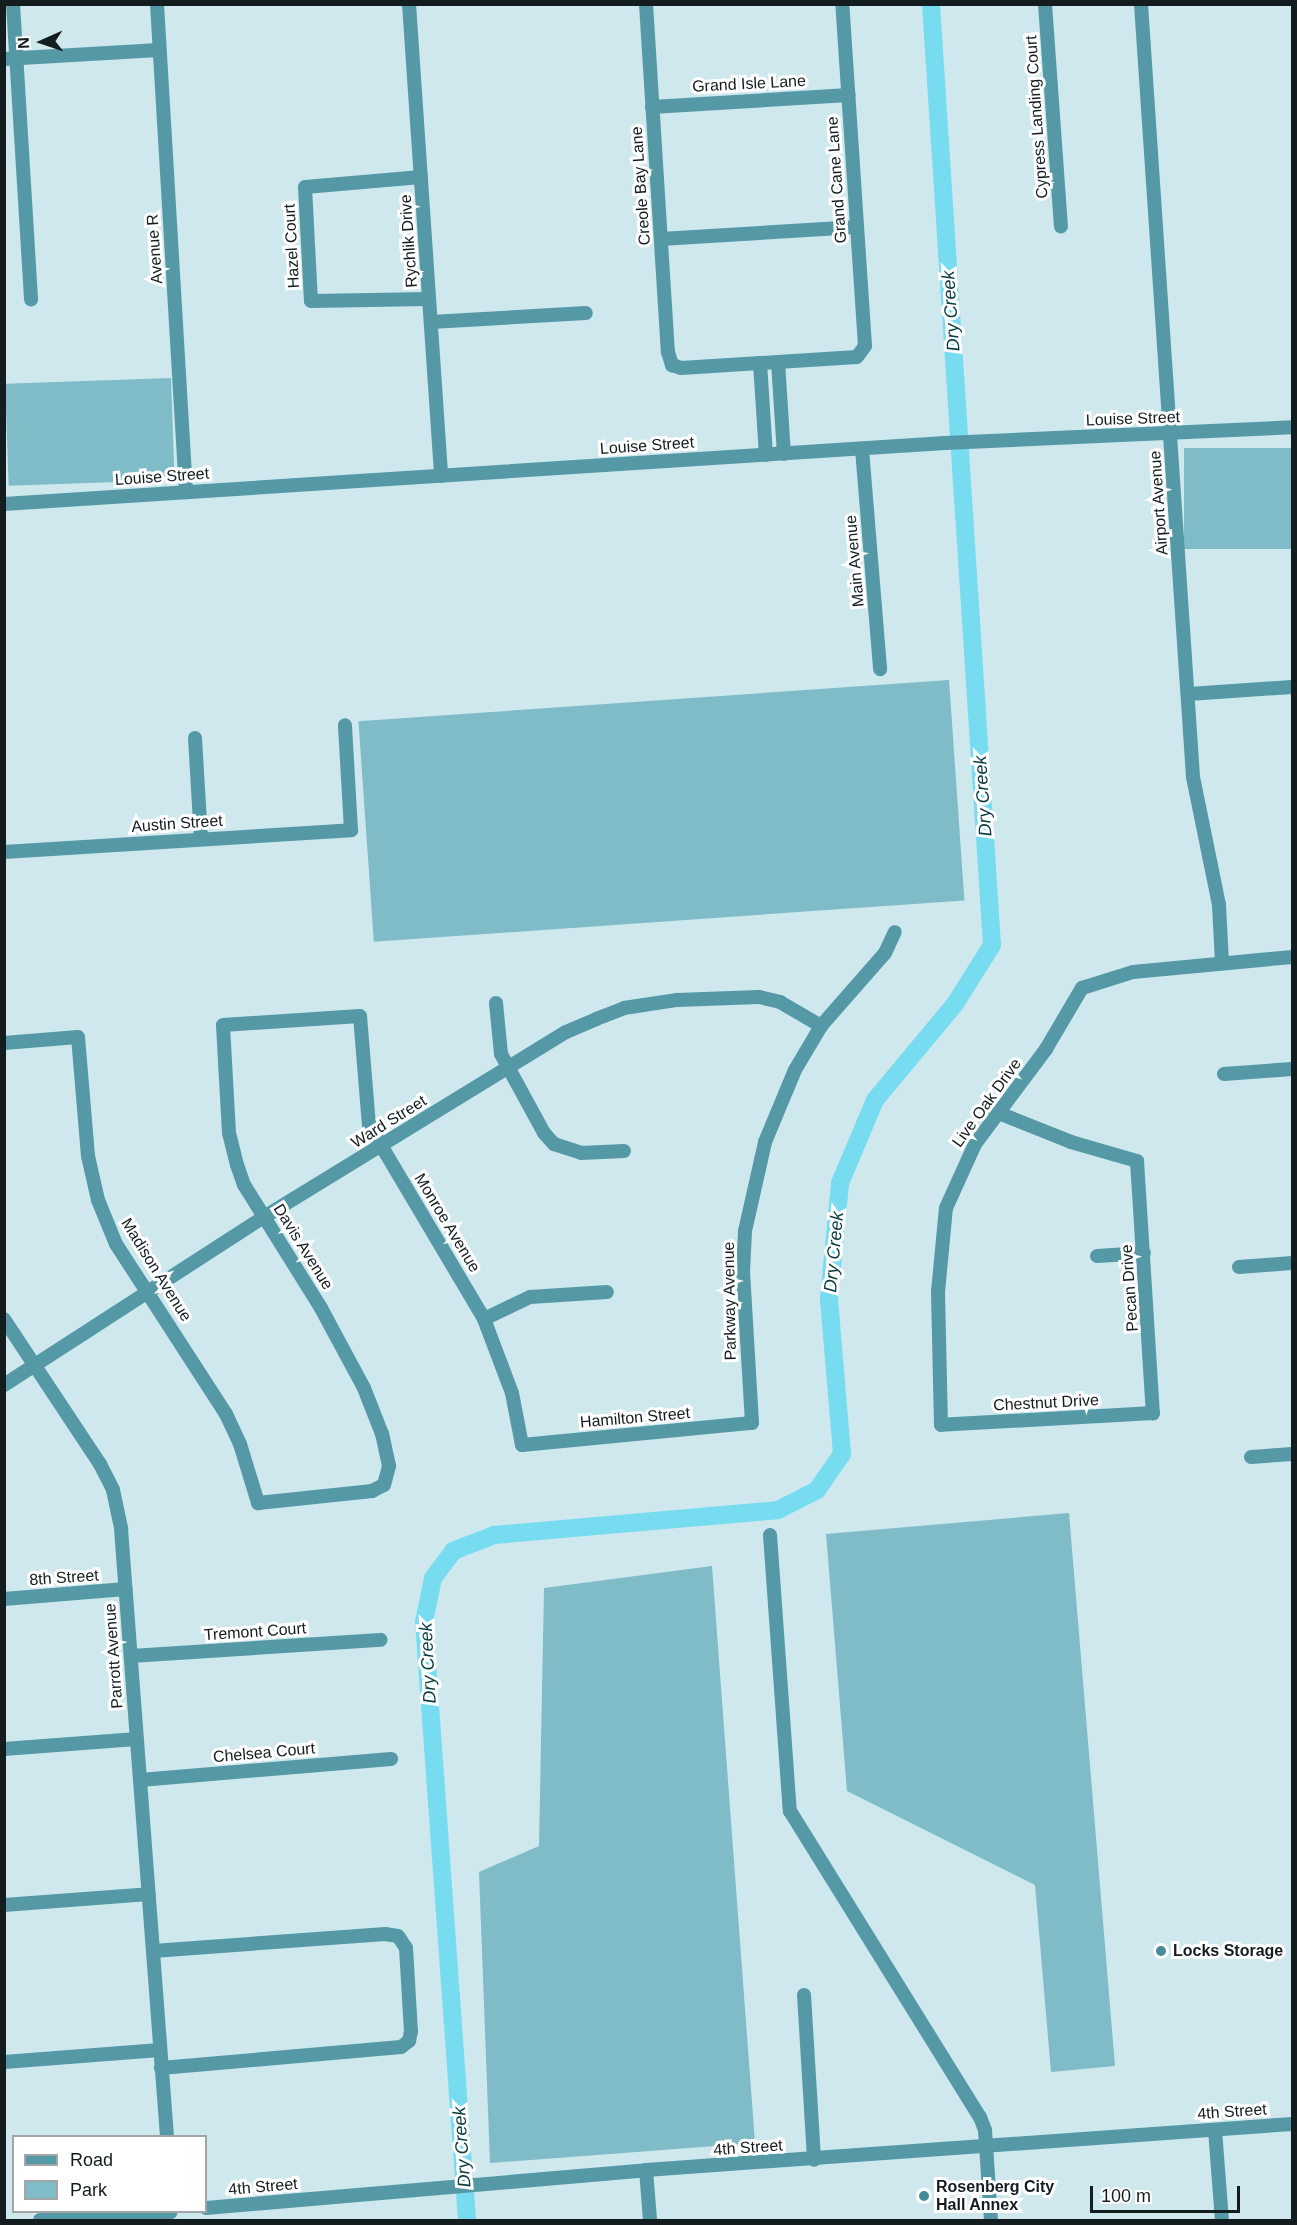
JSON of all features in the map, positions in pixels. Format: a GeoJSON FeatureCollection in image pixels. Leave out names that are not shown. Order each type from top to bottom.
{"type":"FeatureCollection","features":[{"type":"Feature","properties":{"kind":"street"},"geometry":{"type":"LineString","coordinates":[[13,4],[10,58],[31,299]]}},
{"type":"Feature","properties":{"kind":"street","name":"Avenue R"},"geometry":{"type":"LineString","coordinates":[[157,4],[186,492]]}},
{"type":"Feature","properties":{"kind":"street","name":"Rychlik Drive"},"geometry":{"type":"LineString","coordinates":[[409,4],[441,476]]}},
{"type":"Feature","properties":{"kind":"street","name":"Creole Bay Lane"},"geometry":{"type":"LineString","coordinates":[[646,4],[661,239],[672,365],[681,368],[760,363]]}},
{"type":"Feature","properties":{"kind":"street","name":"Grand Cane Lane"},"geometry":{"type":"LineString","coordinates":[[778,362],[857,357],[865,346],[842,4]]}},
{"type":"Feature","properties":{"kind":"street","name":"Cypress Landing Court"},"geometry":{"type":"LineString","coordinates":[[1045,4],[1061,226]]}},
{"type":"Feature","properties":{"kind":"street","name":"Airport Avenue"},"geometry":{"type":"LineString","coordinates":[[1141,4],[1193,777],[1219,905],[1222,962]]}},
{"type":"Feature","properties":{"kind":"street"},"geometry":{"type":"LineString","coordinates":[[10,58],[159,50]]}},
{"type":"Feature","properties":{"kind":"street","name":"Grand Isle Lane"},"geometry":{"type":"LineString","coordinates":[[652,107],[849,95]]}},
{"type":"Feature","properties":{"kind":"street","name":"Hazel Court"},"geometry":{"type":"LineString","coordinates":[[421,177],[305,187],[311,301],[429,299]]}},
{"type":"Feature","properties":{"kind":"street"},"geometry":{"type":"LineString","coordinates":[[661,239],[857,227]]}},
{"type":"Feature","properties":{"kind":"street"},"geometry":{"type":"LineString","coordinates":[[431,322],[586,313]]}},
{"type":"Feature","properties":{"kind":"street"},"geometry":{"type":"LineString","coordinates":[[766,455],[760,363],[778,362],[784,454]]}},
{"type":"Feature","properties":{"kind":"street","name":"Louise Street"},"geometry":{"type":"LineString","coordinates":[[4,504],[945,443],[1293,427]]}},
{"type":"Feature","properties":{"kind":"street","name":"Main Avenue"},"geometry":{"type":"LineString","coordinates":[[862,449],[880,669]]}},
{"type":"Feature","properties":{"kind":"street"},"geometry":{"type":"LineString","coordinates":[[1189,694],[1293,687]]}},
{"type":"Feature","properties":{"kind":"street","name":"Austin Street"},"geometry":{"type":"LineString","coordinates":[[4,852],[351,830],[345,725]]}},
{"type":"Feature","properties":{"kind":"street"},"geometry":{"type":"LineString","coordinates":[[195,738],[201,839]]}},
{"type":"Feature","properties":{"kind":"street","name":"Parkway Avenue"},"geometry":{"type":"LineString","coordinates":[[752,1423],[742,1272],[745,1231],[771,1125],[795,1070],[820,1026],[885,953],[895,932]]}},
{"type":"Feature","properties":{"kind":"street","name":"Live Oak Drive"},"geometry":{"type":"LineString","coordinates":[[941,1425],[940,1236],[955,1183],[975,1144],[1001,1114],[1082,988],[1133,972],[1293,957]]}},
{"type":"Feature","properties":{"kind":"street","name":"Ward Street"},"geometry":{"type":"LineString","coordinates":[[4,1385],[264,1217],[507,1068],[596,1019],[624,1008],[677,1000],[759,997],[780,1002],[820,1026]]}},
{"type":"Feature","properties":{"kind":"street"},"geometry":{"type":"LineString","coordinates":[[496,1003],[498,1044],[507,1068],[544,1133],[554,1144],[581,1153],[624,1151]]}},
{"type":"Feature","properties":{"kind":"street","name":"Davis Avenue"},"geometry":{"type":"LineString","coordinates":[[258,1503],[372,1491],[384,1485],[387,1477],[382,1434],[364,1388],[342,1343],[244,1185],[232,1150],[223,1025],[360,1016]]}},
{"type":"Feature","properties":{"kind":"street","name":"Monroe Avenue"},"geometry":{"type":"LineString","coordinates":[[360,1016],[365,1108],[381,1147],[484,1318],[512,1392],[522,1445]]}},
{"type":"Feature","properties":{"kind":"street","name":"Madison Avenue"},"geometry":{"type":"LineString","coordinates":[[4,1043],[78,1037],[91,1179],[116,1244],[226,1414],[240,1444],[258,1503]]}},
{"type":"Feature","properties":{"kind":"street"},"geometry":{"type":"LineString","coordinates":[[1224,1074],[1293,1069]]}},
{"type":"Feature","properties":{"kind":"street","name":"Pecan Drive"},"geometry":{"type":"LineString","coordinates":[[1001,1114],[1071,1142],[1137,1161],[1153,1413]]}},
{"type":"Feature","properties":{"kind":"street"},"geometry":{"type":"LineString","coordinates":[[1097,1256],[1144,1253]]}},
{"type":"Feature","properties":{"kind":"street"},"geometry":{"type":"LineString","coordinates":[[1239,1267],[1293,1263]]}},
{"type":"Feature","properties":{"kind":"street"},"geometry":{"type":"LineString","coordinates":[[484,1318],[530,1297],[607,1292]]}},
{"type":"Feature","properties":{"kind":"street","name":"Parrott Avenue"},"geometry":{"type":"LineString","coordinates":[[4,1319],[100,1464],[113,1490],[121,1529],[167,2135]]}},
{"type":"Feature","properties":{"kind":"street","name":"Chestnut Drive"},"geometry":{"type":"LineString","coordinates":[[941,1425],[1153,1413]]}},
{"type":"Feature","properties":{"kind":"street","name":"Hamilton Street"},"geometry":{"type":"LineString","coordinates":[[522,1445],[752,1423]]}},
{"type":"Feature","properties":{"kind":"street"},"geometry":{"type":"LineString","coordinates":[[1251,1457],[1293,1454]]}},
{"type":"Feature","properties":{"kind":"street"},"geometry":{"type":"LineString","coordinates":[[770,1534],[790,1811],[980,2117],[986,2147],[991,2220]]}},
{"type":"Feature","properties":{"kind":"street","name":"8th Street"},"geometry":{"type":"LineString","coordinates":[[4,1599],[126,1589]]}},
{"type":"Feature","properties":{"kind":"street","name":"Tremont Court"},"geometry":{"type":"LineString","coordinates":[[131,1656],[380,1640]]}},
{"type":"Feature","properties":{"kind":"street"},"geometry":{"type":"LineString","coordinates":[[4,1749],[137,1739]]}},
{"type":"Feature","properties":{"kind":"street","name":"Chelsea Court"},"geometry":{"type":"LineString","coordinates":[[140,1780],[391,1759]]}},
{"type":"Feature","properties":{"kind":"street"},"geometry":{"type":"LineString","coordinates":[[4,1905],[149,1894]]}},
{"type":"Feature","properties":{"kind":"street"},"geometry":{"type":"LineString","coordinates":[[153,1951],[385,1934],[398,1936],[406,1948],[411,2031],[409,2041],[401,2048],[162,2068]]}},
{"type":"Feature","properties":{"kind":"street"},"geometry":{"type":"LineString","coordinates":[[804,1995],[814,2160]]}},
{"type":"Feature","properties":{"kind":"street"},"geometry":{"type":"LineString","coordinates":[[4,2061],[160,2050]]}},
{"type":"Feature","properties":{"kind":"street","name":"4th Street"},"geometry":{"type":"LineString","coordinates":[[207,2208],[646,2170],[814,2160],[1293,2124]]}},
{"type":"Feature","properties":{"kind":"street"},"geometry":{"type":"LineString","coordinates":[[1215,2130],[1222,2220]]}},
{"type":"Feature","properties":{"kind":"street"},"geometry":{"type":"LineString","coordinates":[[646,2170],[650,2220]]}},
{"type":"Feature","properties":{"kind":"street"},"geometry":{"type":"LineString","coordinates":[[40,2220],[142,2213]]}},
{"type":"Feature","properties":{"kind":"green space"},"geometry":{"type":"Polygon","coordinates":[[[171,378],[175,480],[9,486],[5,384],[171,378]]]}},
{"type":"Feature","properties":{"kind":"green space"},"geometry":{"type":"Polygon","coordinates":[[[1184,448],[1292,448],[1292,549],[1184,549],[1184,448]]]}},
{"type":"Feature","properties":{"kind":"green space"},"geometry":{"type":"Polygon","coordinates":[[[949,680],[964,900],[374,942],[358,721],[949,680]]]}},
{"type":"Feature","properties":{"kind":"green space"},"geometry":{"type":"Polygon","coordinates":[[[1069,1513],[1115,2066],[1051,2072],[1035,1885],[847,1791],[826,1534],[1069,1513]]]}},
{"type":"Feature","properties":{"kind":"green space"},"geometry":{"type":"Polygon","coordinates":[[[712,1566],[755,2143],[490,2163],[479,1872],[539,1846],[544,1588],[712,1566]]]}},
{"type":"Feature","properties":{"kind":"waterway","name":"Dry Creek"},"geometry":{"type":"LineString","coordinates":[[467,2220],[424,1622],[433,1578],[453,1551],[494,1535],[778,1510],[817,1490],[842,1454],[829,1298],[840,1183],[875,1100],[955,1004],[992,945],[931,4]]}},
{"type":"Feature","properties":{"kind":"place","name":"Locks Storage"},"geometry":{"type":"Point","coordinates":[1161,1951]}},
{"type":"Feature","properties":{"kind":"place","name":"Rosenberg City Hall Annex"},"geometry":{"type":"Point","coordinates":[924,2196]}}]}
